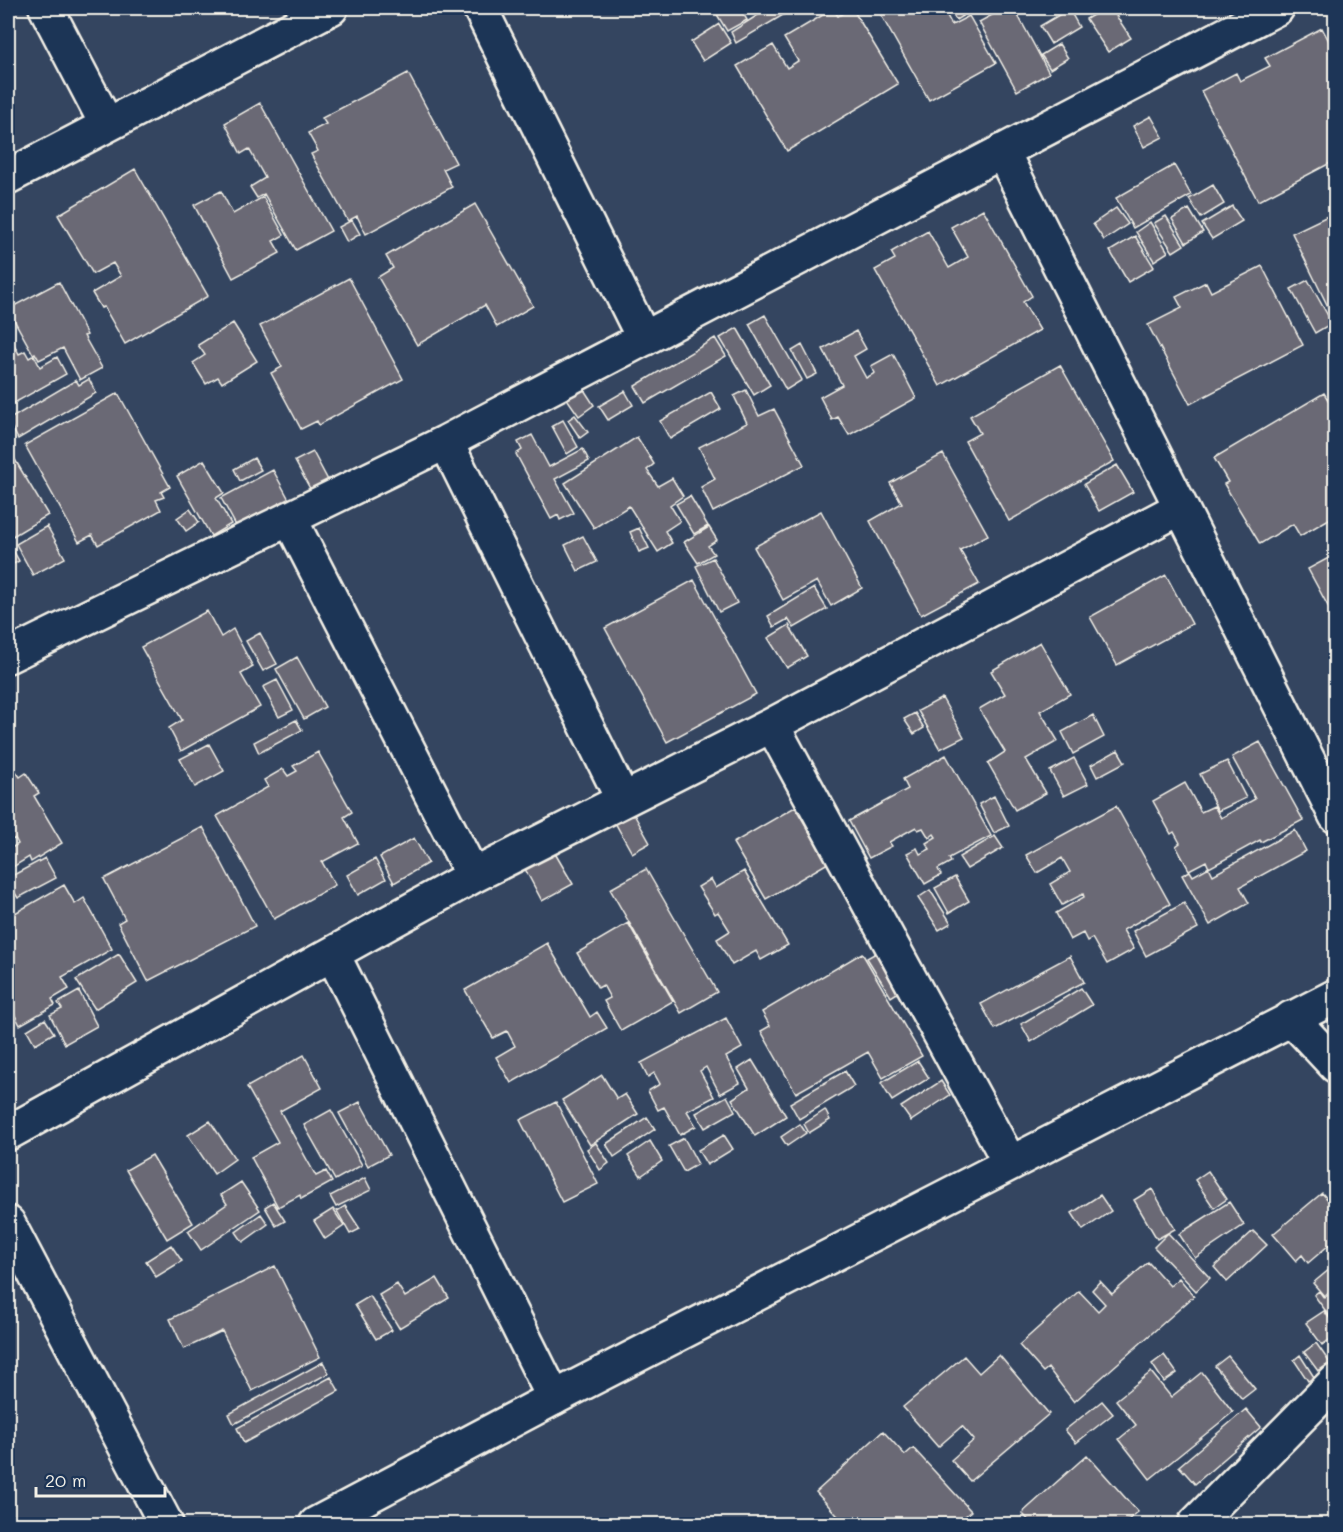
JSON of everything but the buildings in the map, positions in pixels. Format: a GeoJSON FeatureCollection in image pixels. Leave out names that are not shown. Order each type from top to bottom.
{"type":"FeatureCollection","features":[{"type":"Feature","properties":{"kind":"street"},"geometry":{"type":"LineString","coordinates":[[46,8],[106,123]]}},
{"type":"Feature","properties":{"kind":"street"},"geometry":{"type":"LineString","coordinates":[[8,177],[106,123],[331,8]]}},
{"type":"Feature","properties":{"kind":"street"},"geometry":{"type":"LineString","coordinates":[[480,8],[644,339]]}},
{"type":"Feature","properties":{"kind":"street"},"geometry":{"type":"LineString","coordinates":[[8,656],[446,442],[1277,8]]}},
{"type":"Feature","properties":{"kind":"street"},"geometry":{"type":"LineString","coordinates":[[1002,151],[1335,816]]}},
{"type":"Feature","properties":{"kind":"street"},"geometry":{"type":"LineString","coordinates":[[446,442],[623,800]]}},
{"type":"Feature","properties":{"kind":"street"},"geometry":{"type":"LineString","coordinates":[[8,1133],[474,876],[772,725],[1180,508]]}},
{"type":"Feature","properties":{"kind":"street"},"geometry":{"type":"LineString","coordinates":[[290,519],[474,876]]}},
{"type":"Feature","properties":{"kind":"street"},"geometry":{"type":"LineString","coordinates":[[772,725],[1010,1163]]}},
{"type":"Feature","properties":{"kind":"street"},"geometry":{"type":"LineString","coordinates":[[333,955],[554,1398]]}},
{"type":"Feature","properties":{"kind":"street"},"geometry":{"type":"LineString","coordinates":[[316,1524],[554,1398],[1335,996]]}},
{"type":"Feature","properties":{"kind":"street"},"geometry":{"type":"LineString","coordinates":[[1292,1018],[1335,1066]]}},
{"type":"Feature","properties":{"kind":"street"},"geometry":{"type":"LineString","coordinates":[[8,1222],[166,1524]]}},
{"type":"Feature","properties":{"kind":"street"},"geometry":{"type":"LineString","coordinates":[[1195,1524],[1335,1382]]}}]}
